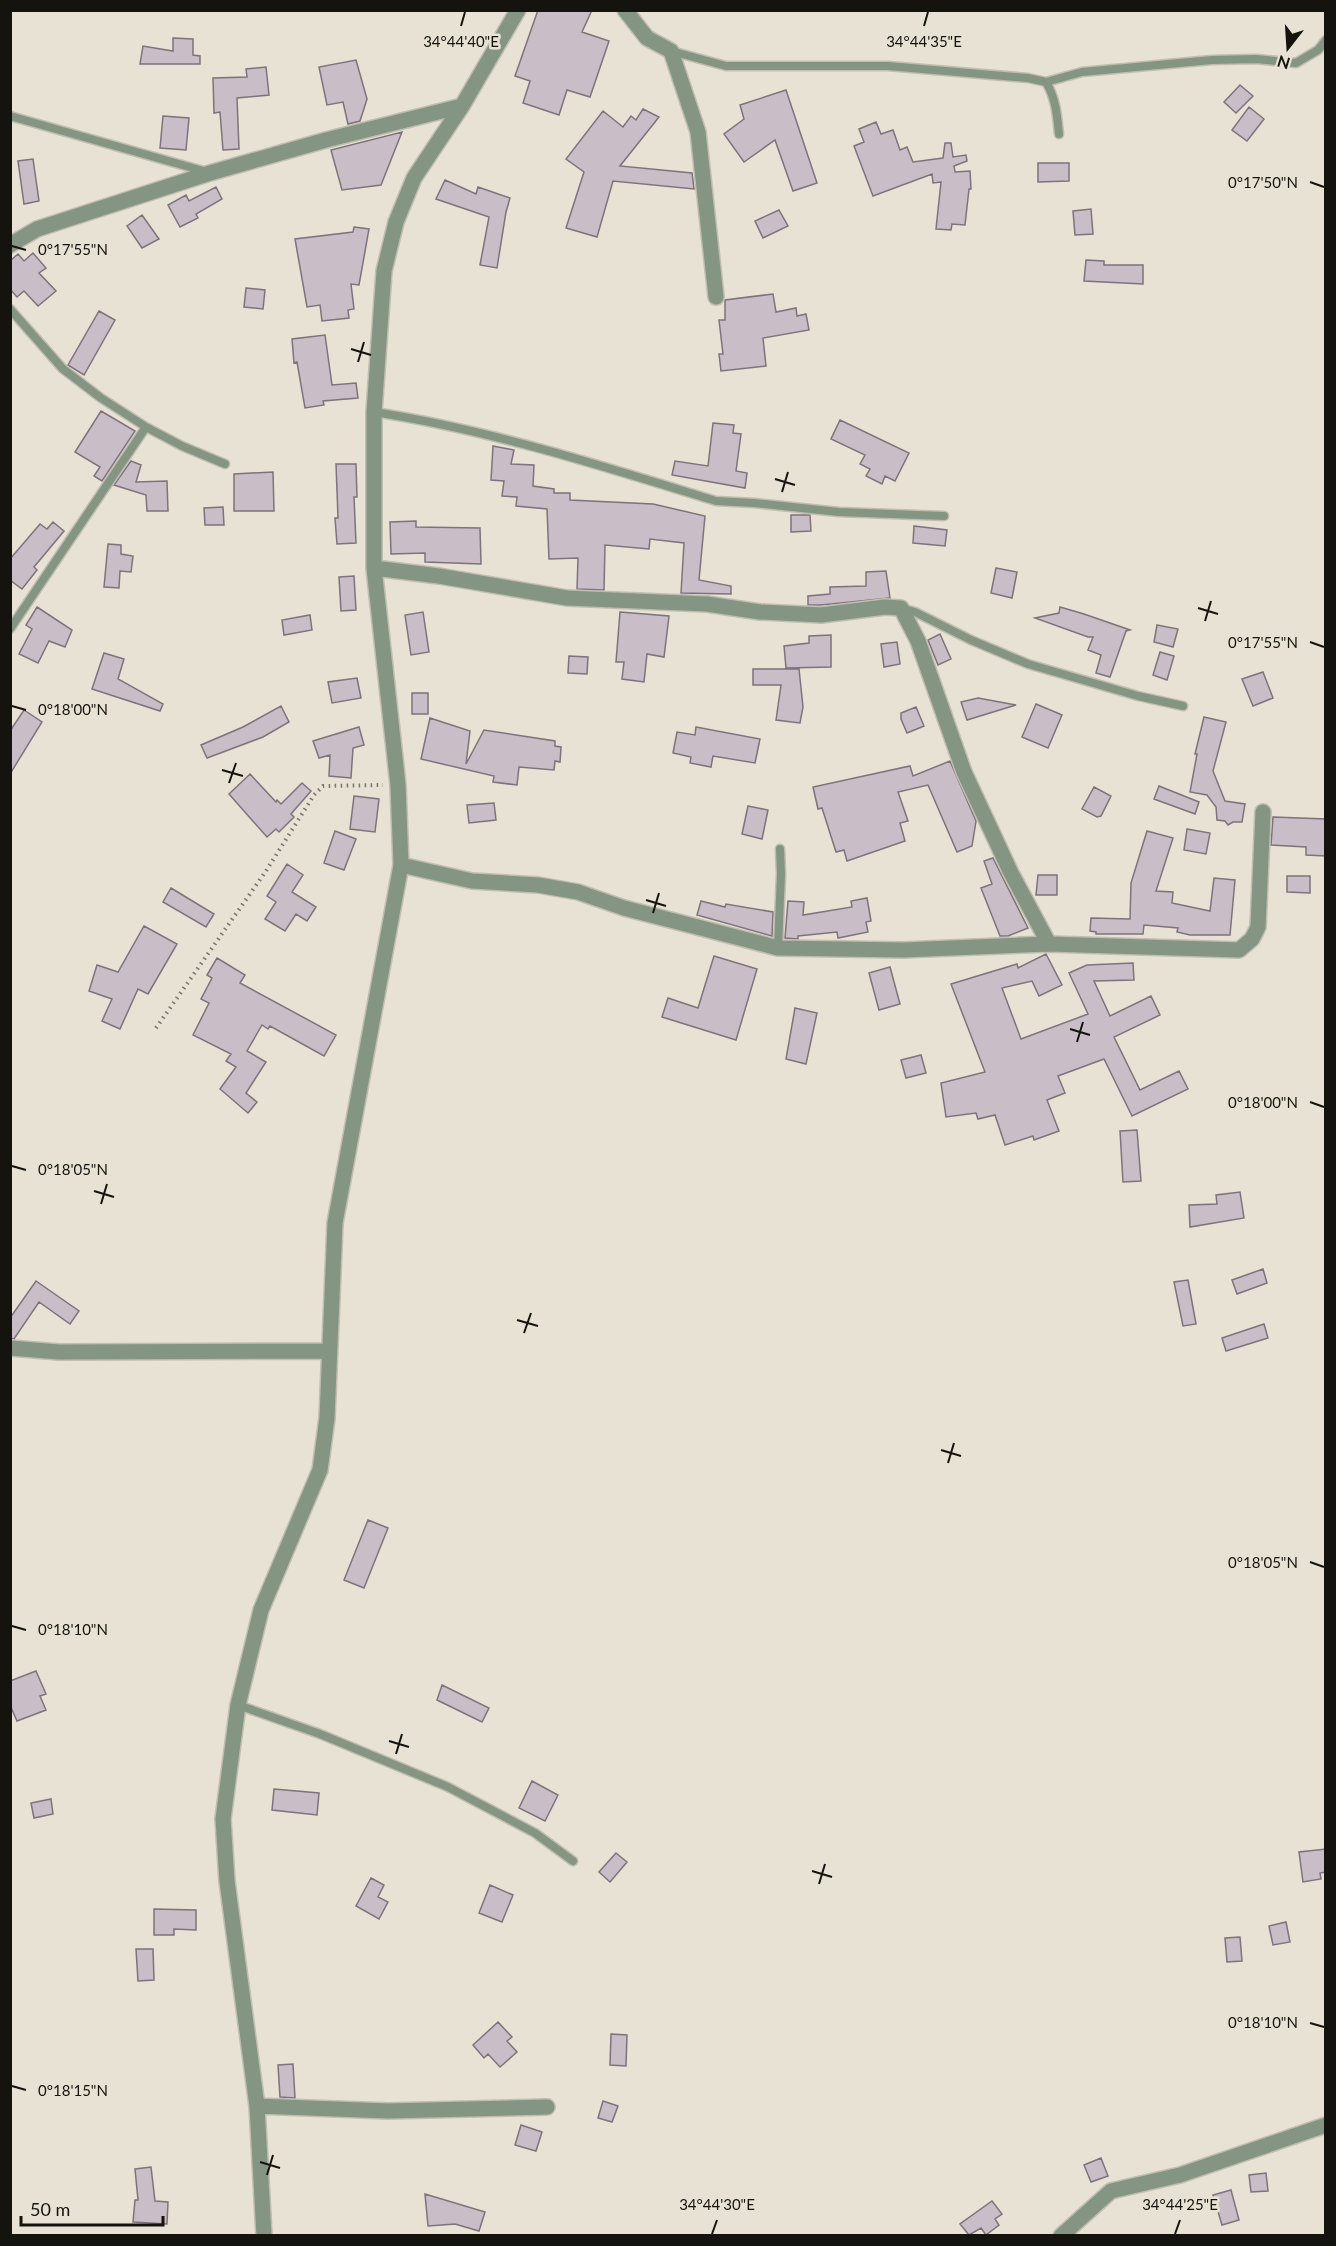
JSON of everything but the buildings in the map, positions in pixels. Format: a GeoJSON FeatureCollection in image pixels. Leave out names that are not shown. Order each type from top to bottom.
{"type":"FeatureCollection","features":[{"type":"Feature","properties":{"kind":"street"},"geometry":{"type":"LineString","coordinates":[[264,2235],[256,2106],[227,1881],[223,1819],[238,1705],[261,1610],[320,1470],[327,1418],[335,1223],[402,864],[398,785],[374,568],[374,412],[384,271],[396,222],[414,178],[462,106],[518,10]]}},
{"type":"Feature","properties":{"kind":"street"},"geometry":{"type":"LineString","coordinates":[[625,10],[648,38],[671,51],[698,132],[716,297]]}},
{"type":"Feature","properties":{"kind":"street"},"geometry":{"type":"LineString","coordinates":[[10,245],[37,229],[210,173],[326,140],[462,106]]}},
{"type":"Feature","properties":{"kind":"street"},"geometry":{"type":"LineString","coordinates":[[374,568],[439,576],[567,598],[707,604],[760,612],[821,615],[885,607],[901,608],[918,641],[964,772],[1011,873],[1049,944]]}},
{"type":"Feature","properties":{"kind":"street"},"geometry":{"type":"LineString","coordinates":[[402,864],[472,880],[538,885],[578,892],[624,908],[778,948],[903,950],[1049,944],[1239,950],[1252,939],[1258,927],[1263,812]]}},
{"type":"Feature","properties":{"kind":"street"},"geometry":{"type":"LineString","coordinates":[[10,1348],[60,1352],[329,1351]]}},
{"type":"Feature","properties":{"kind":"street"},"geometry":{"type":"LineString","coordinates":[[256,2106],[388,2111],[547,2107]]}},
{"type":"Feature","properties":{"kind":"street"},"geometry":{"type":"LineString","coordinates":[[1061,2235],[1111,2191],[1180,2175],[1326,2124]]}},
{"type":"Feature","properties":{"kind":"lane"},"geometry":{"type":"LineString","coordinates":[[671,51],[726,66],[888,66],[1000,75],[1046,82],[1082,72],[1212,60],[1256,59],[1296,63],[1318,50],[1326,40]]}},
{"type":"Feature","properties":{"kind":"lane"},"geometry":{"type":"LineString","coordinates":[[1046,82],[1057,109],[1059,134]]}},
{"type":"Feature","properties":{"kind":"lane"},"geometry":{"type":"LineString","coordinates":[[10,116],[210,173]]}},
{"type":"Feature","properties":{"kind":"lane"},"geometry":{"type":"LineString","coordinates":[[10,309],[63,369],[146,427],[182,446],[225,464]]}},
{"type":"Feature","properties":{"kind":"lane"},"geometry":{"type":"LineString","coordinates":[[374,412],[427,420],[495,436],[716,501],[839,512],[944,516]]}},
{"type":"Feature","properties":{"kind":"lane"},"geometry":{"type":"LineString","coordinates":[[10,629],[146,427]]}},
{"type":"Feature","properties":{"kind":"lane"},"geometry":{"type":"LineString","coordinates":[[901,608],[915,612],[971,640],[1028,664],[1138,696],[1183,706]]}},
{"type":"Feature","properties":{"kind":"lane"},"geometry":{"type":"LineString","coordinates":[[778,948],[780,849]]}},
{"type":"Feature","properties":{"kind":"lane"},"geometry":{"type":"LineString","coordinates":[[238,1705],[320,1734],[448,1787],[535,1833],[573,1861]]}},
{"type":"Feature","properties":{"kind":"path"},"geometry":{"type":"LineString","coordinates":[[156,1028],[266,871],[314,795],[323,786],[398,785]]}}]}
